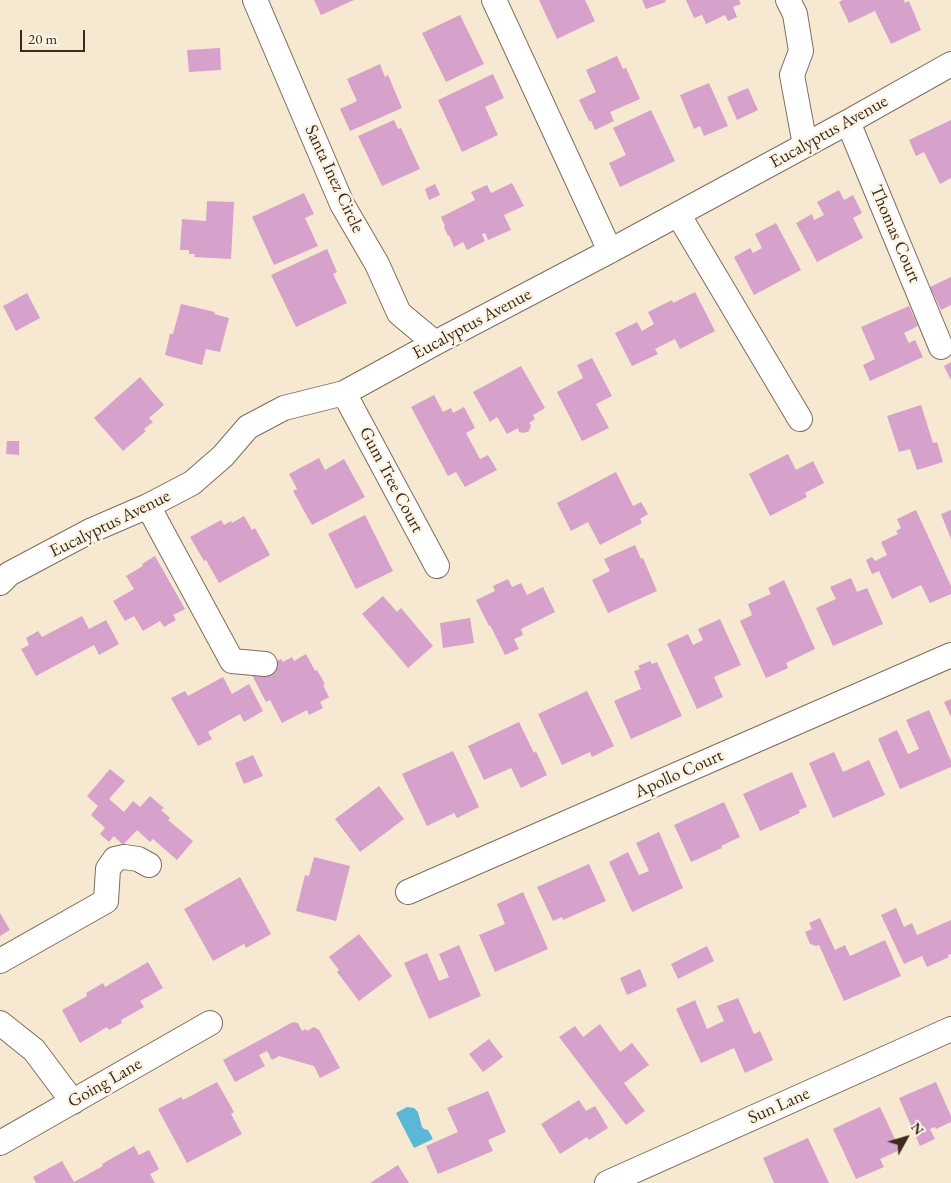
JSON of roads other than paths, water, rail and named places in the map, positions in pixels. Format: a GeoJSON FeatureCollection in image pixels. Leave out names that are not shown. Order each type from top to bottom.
{"type":"FeatureCollection","features":[{"type":"Feature","properties":{"kind":"street","name":"Santa Inez Circle"},"geometry":{"type":"LineString","coordinates":[[255,0],[342,204],[378,264],[399,313],[435,343]]}},
{"type":"Feature","properties":{"kind":"street"},"geometry":{"type":"LineString","coordinates":[[494,0],[610,251]]}},
{"type":"Feature","properties":{"kind":"street"},"geometry":{"type":"LineString","coordinates":[[788,0],[794,14],[800,51],[792,75],[805,145]]}},
{"type":"Feature","properties":{"kind":"street","name":"Eucalyptus Avenue"},"geometry":{"type":"LineString","coordinates":[[0,583],[9,574],[90,531],[148,506],[192,483],[222,456],[248,427],[284,408],[344,393],[610,251],[951,64]]}},
{"type":"Feature","properties":{"kind":"street","name":"Thomas Court"},"geometry":{"type":"LineString","coordinates":[[848,122],[941,347]]}},
{"type":"Feature","properties":{"kind":"street"},"geometry":{"type":"LineString","coordinates":[[678,214],[800,419]]}},
{"type":"Feature","properties":{"kind":"street","name":"Gum Tree Court"},"geometry":{"type":"LineString","coordinates":[[344,393],[437,566]]}},
{"type":"Feature","properties":{"kind":"street"},"geometry":{"type":"LineString","coordinates":[[148,506],[232,661],[265,664]]}},
{"type":"Feature","properties":{"kind":"street","name":"Apollo Court"},"geometry":{"type":"LineString","coordinates":[[408,892],[951,655]]}},
{"type":"Feature","properties":{"kind":"street"},"geometry":{"type":"LineString","coordinates":[[0,960],[106,901],[108,869],[115,859],[124,857],[138,859],[149,865]]}},
{"type":"Feature","properties":{"kind":"street"},"geometry":{"type":"LineString","coordinates":[[0,1023],[34,1050],[73,1102]]}},
{"type":"Feature","properties":{"kind":"street","name":"Going Lane"},"geometry":{"type":"LineString","coordinates":[[0,1143],[210,1023]]}},
{"type":"Feature","properties":{"kind":"street","name":"Sun Lane"},"geometry":{"type":"LineString","coordinates":[[607,1183],[951,1029]]}},
{"type":"Feature","properties":{"kind":"water"},"geometry":{"type":"Polygon","coordinates":[[[407,1107],[414,1108],[418,1112],[422,1127],[428,1130],[433,1139],[414,1148],[396,1113],[407,1107]]]}}]}
